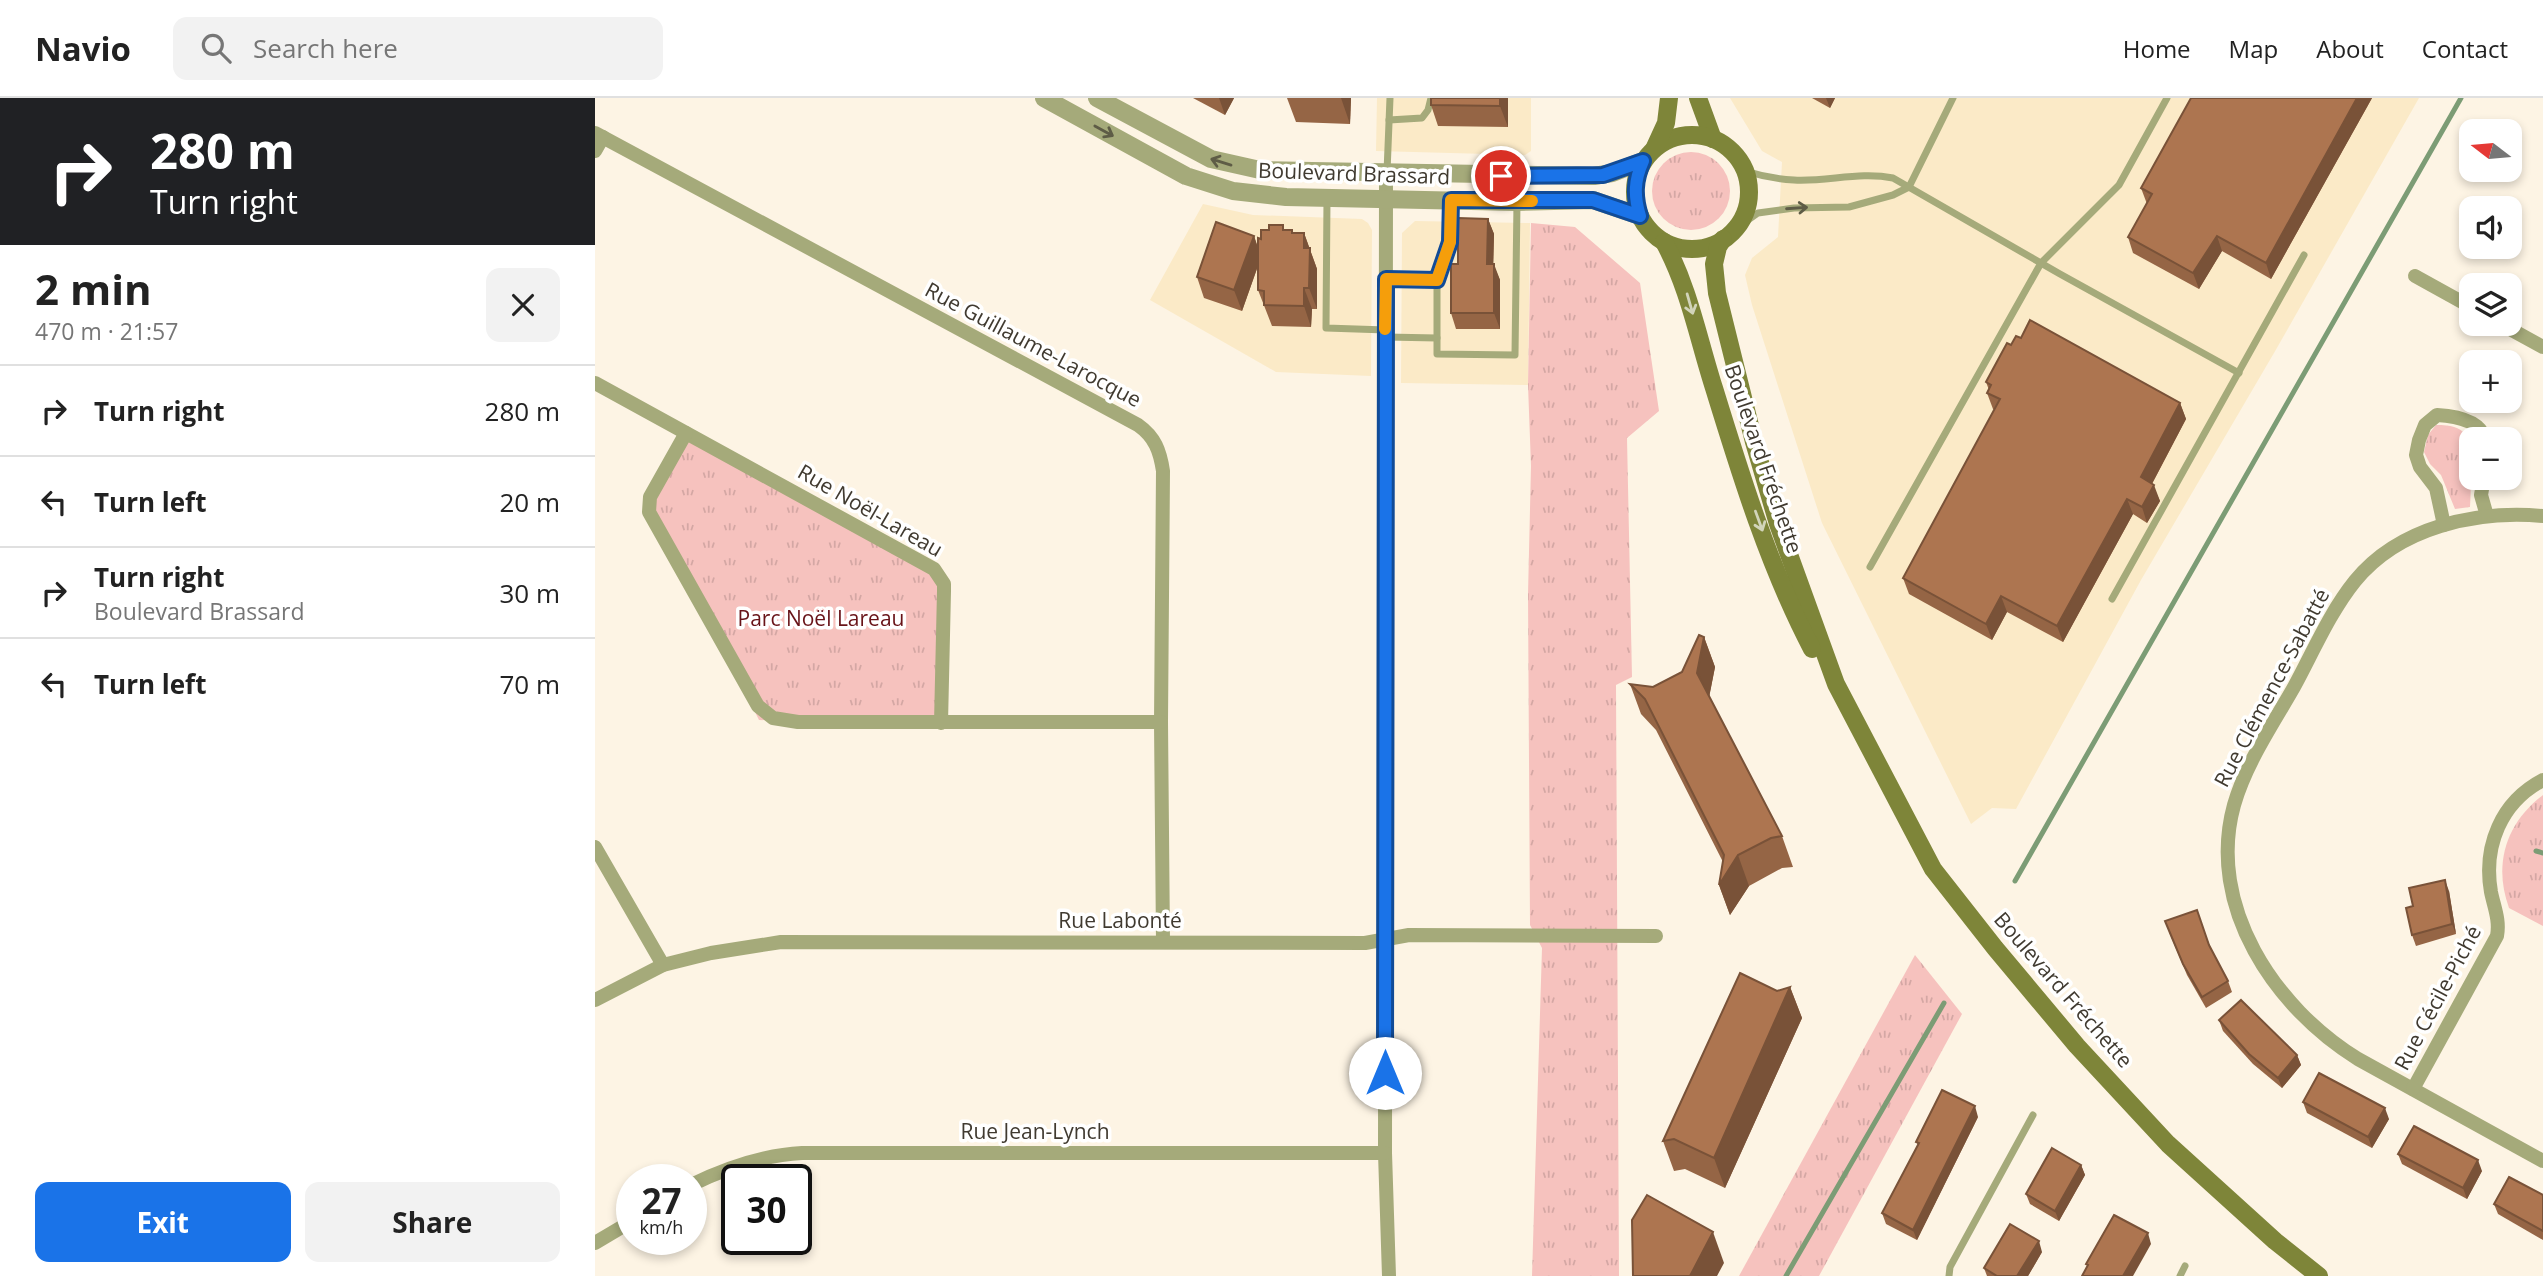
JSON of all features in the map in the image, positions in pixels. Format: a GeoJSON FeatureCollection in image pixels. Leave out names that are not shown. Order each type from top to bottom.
{"type":"FeatureCollection","features":[{"type":"Feature","properties":{"kind":"main road"},"geometry":{"type":"LineString","coordinates":[[1648,156],[1662,143],[1681,136],[1701,135],[1730,149],[1745,171],[1749,195],[1747,206],[1729,234],[1697,248],[1684,248],[1664,242],[1640,216],[1635,199],[1635,186],[1648,156],[1666,123],[1669,98]]}},
{"type":"Feature","properties":{"kind":"main road"},"geometry":{"type":"LineString","coordinates":[[1698,98],[1713,139]]}},
{"type":"Feature","properties":{"kind":"main road","name":"Boulevard Fréchette"},"geometry":{"type":"LineString","coordinates":[[1729,234],[1715,256],[1714,273],[1739,382],[1778,524],[1836,684],[1933,869],[1994,948],[2077,1046],[2168,1144],[2275,1241],[2319,1276]]}},
{"type":"Feature","properties":{"kind":"main road","name":"Boulevard Fréchette"},"geometry":{"type":"LineString","coordinates":[[1664,242],[1684,282],[1744,481],[1775,564],[1806,638],[1818,661],[1836,684]]}},
{"type":"Feature","properties":{"kind":"street","name":"Boulevard Brassard"},"geometry":{"type":"LineString","coordinates":[[1044,98],[1200,182],[1265,196],[1517,202],[1593,200],[1640,216]]}},
{"type":"Feature","properties":{"kind":"street","name":"Boulevard Brassard"},"geometry":{"type":"LineString","coordinates":[[1097,98],[1194,150],[1228,164],[1273,171],[1594,176],[1612,173],[1648,156]]}},
{"type":"Feature","properties":{"kind":"street"},"geometry":{"type":"LineString","coordinates":[[595,151],[599,135]]}},
{"type":"Feature","properties":{"kind":"street","name":"Rue Guillaume-Larocque"},"geometry":{"type":"LineString","coordinates":[[599,135],[1145,430],[1157,446],[1163,471],[1163,941]]}},
{"type":"Feature","properties":{"kind":"street"},"geometry":{"type":"LineString","coordinates":[[1387,173],[1385,1153],[1389,1276]]}},
{"type":"Feature","properties":{"kind":"street"},"geometry":{"type":"LineString","coordinates":[[2415,276],[2459,300]]}},
{"type":"Feature","properties":{"kind":"street"},"geometry":{"type":"LineString","coordinates":[[2522,336],[2543,347]]}},
{"type":"Feature","properties":{"kind":"street","name":"Rue Noël-Lareau"},"geometry":{"type":"LineString","coordinates":[[595,383],[935,569],[944,584],[941,723]]}},
{"type":"Feature","properties":{"kind":"street"},"geometry":{"type":"LineString","coordinates":[[2444,524],[2436,488],[2420,467],[2416,455],[2419,440],[2424,425],[2437,415],[2455,416],[2476,427]]}},
{"type":"Feature","properties":{"kind":"street"},"geometry":{"type":"LineString","coordinates":[[686,433],[653,492],[649,512],[761,710],[773,718],[798,722],[1161,722]]}},
{"type":"Feature","properties":{"kind":"street"},"geometry":{"type":"LineString","coordinates":[[2482,490],[2487,516]]}},
{"type":"Feature","properties":{"kind":"street","name":"Rue Clémence-Sabatté"},"geometry":{"type":"LineString","coordinates":[[2543,516],[2487,516],[2444,524],[2420,533],[2370,565],[2348,591],[2247,771],[2234,805],[2228,841],[2232,893],[2240,919],[2257,956],[2303,1015],[2329,1039],[2358,1059],[2543,1161]]}},
{"type":"Feature","properties":{"kind":"street","name":"Rue Cécile-Piché"},"geometry":{"type":"LineString","coordinates":[[2413,1089],[2495,944],[2498,923],[2489,867],[2492,843],[2500,820],[2519,797],[2543,780]]}},
{"type":"Feature","properties":{"kind":"street"},"geometry":{"type":"LineString","coordinates":[[595,847],[663,965]]}},
{"type":"Feature","properties":{"kind":"street","name":"Rue Labonté"},"geometry":{"type":"LineString","coordinates":[[595,1000],[663,965],[711,953],[781,942],[1365,943],[1409,935],[1656,936]]}},
{"type":"Feature","properties":{"kind":"street","name":"Rue Jean-Lynch"},"geometry":{"type":"LineString","coordinates":[[707,1178],[741,1164],[779,1155],[802,1153],[1385,1153]]}},
{"type":"Feature","properties":{"kind":"street"},"geometry":{"type":"LineString","coordinates":[[595,1242],[616,1230]]}},
{"type":"Feature","properties":{"kind":"lane"},"geometry":{"type":"LineString","coordinates":[[1387,173],[1390,98]]}},
{"type":"Feature","properties":{"kind":"lane"},"geometry":{"type":"LineString","coordinates":[[1389,120],[1422,118],[1428,110],[1431,98]]}},
{"type":"Feature","properties":{"kind":"lane"},"geometry":{"type":"LineString","coordinates":[[1729,234],[1758,213],[1794,208],[1849,207],[1893,195],[1909,187],[1953,98]]}},
{"type":"Feature","properties":{"kind":"lane"},"geometry":{"type":"LineString","coordinates":[[1870,567],[2041,263],[2119,185],[2167,98]]}},
{"type":"Feature","properties":{"kind":"lane"},"geometry":{"type":"LineString","coordinates":[[1745,171],[1763,177],[1795,180],[1876,174],[1893,178],[2239,373]]}},
{"type":"Feature","properties":{"kind":"lane"},"geometry":{"type":"LineString","coordinates":[[1327,198],[1326,328],[1437,338]]}},
{"type":"Feature","properties":{"kind":"lane"},"geometry":{"type":"LineString","coordinates":[[1451,200],[1450,242],[1437,280],[1437,354],[1515,355],[1517,202]]}},
{"type":"Feature","properties":{"kind":"lane"},"geometry":{"type":"LineString","coordinates":[[2112,599],[2304,255]]}},
{"type":"Feature","properties":{"kind":"lane"},"geometry":{"type":"LineString","coordinates":[[1386,279],[1437,280]]}},
{"type":"Feature","properties":{"kind":"lane"},"geometry":{"type":"LineString","coordinates":[[1949,1276],[1950,1267],[2033,1115]]}},
{"type":"Feature","properties":{"kind":"lane"},"geometry":{"type":"LineString","coordinates":[[2180,1276],[2185,1266]]}},
{"type":"Feature","properties":{"kind":"shaded area"},"geometry":{"type":"Polygon","coordinates":[[[1377,98],[1531,98],[1531,151],[1525,155],[1376,151],[1377,98]]]}},
{"type":"Feature","properties":{"kind":"shaded area"},"geometry":{"type":"Polygon","coordinates":[[[1730,98],[2419,98],[2141,580],[2016,809],[1992,808],[1971,824],[1822,523],[1752,305],[1745,275],[1752,258],[1778,237],[1782,162],[1762,151],[1730,98]]]}},
{"type":"Feature","properties":{"kind":"shaded area"},"geometry":{"type":"Polygon","coordinates":[[[1203,204],[1253,215],[1362,219],[1368,223],[1372,230],[1371,376],[1276,372],[1150,300],[1203,204]]]}},
{"type":"Feature","properties":{"kind":"shaded area"},"geometry":{"type":"Polygon","coordinates":[[[1415,221],[1530,223],[1528,385],[1401,383],[1402,233],[1415,221]]]}},
{"type":"Feature","properties":{"kind":"green space"},"geometry":{"type":"Polygon","coordinates":[[[1691,152],[1706,155],[1719,163],[1727,176],[1730,191],[1727,206],[1719,219],[1706,227],[1691,230],[1676,227],[1663,219],[1655,206],[1652,191],[1655,176],[1663,163],[1676,155],[1691,152]]]}},
{"type":"Feature","properties":{"kind":"green space"},"geometry":{"type":"Polygon","coordinates":[[[1531,223],[1575,227],[1640,283],[1659,411],[1627,438],[1632,677],[1616,685],[1619,1276],[1532,1276],[1542,948],[1530,925],[1528,595],[1531,466],[1528,385],[1531,223]]]}},
{"type":"Feature","properties":{"kind":"green space"},"geometry":{"type":"Polygon","coordinates":[[[2436,425],[2459,430],[2459,490],[2471,490],[2470,507],[2455,509],[2441,475],[2430,464],[2424,452],[2428,435],[2436,425]]]}},
{"type":"Feature","properties":{"kind":"green space","name":"Parc Noël Lareau"},"geometry":{"type":"Polygon","coordinates":[[[681,434],[911,550],[943,586],[937,725],[759,720],[652,507],[681,434]]]}},
{"type":"Feature","properties":{"kind":"green space"},"geometry":{"type":"Polygon","coordinates":[[[2543,795],[2543,926],[2509,908],[2502,876],[2506,846],[2512,831],[2530,806],[2543,795]]]}},
{"type":"Feature","properties":{"kind":"green space"},"geometry":{"type":"Polygon","coordinates":[[[1915,955],[1962,1014],[1819,1276],[1739,1276],[1915,955]]]}},
{"type":"Feature","properties":{"kind":"building"},"geometry":{"type":"Polygon","coordinates":[[[1431,98],[1500,98],[1500,106],[1431,105],[1431,98]]]}},
{"type":"Feature","properties":{"kind":"building"},"geometry":{"type":"Polygon","coordinates":[[[2191,98],[2357,98],[2266,263],[2217,236],[2193,273],[2128,237],[2152,194],[2141,188],[2191,98]]]}},
{"type":"Feature","properties":{"kind":"building"},"geometry":{"type":"Polygon","coordinates":[[[1458,218],[1488,219],[1487,264],[1494,264],[1494,313],[1451,313],[1451,264],[1458,264],[1458,218]]]}},
{"type":"Feature","properties":{"kind":"building"},"geometry":{"type":"Polygon","coordinates":[[[1216,222],[1254,236],[1234,290],[1197,277],[1216,222]]]}},
{"type":"Feature","properties":{"kind":"building"},"geometry":{"type":"Polygon","coordinates":[[[1269,225],[1283,225],[1283,230],[1304,233],[1304,248],[1310,248],[1309,288],[1304,288],[1304,306],[1264,305],[1264,291],[1258,290],[1258,238],[1261,239],[1261,230],[1269,230],[1269,225]]]}},
{"type":"Feature","properties":{"kind":"building"},"geometry":{"type":"Polygon","coordinates":[[[2030,320],[2180,403],[2141,477],[2154,485],[2142,507],[2127,499],[2057,626],[2001,596],[1986,624],[1903,578],[2000,399],[1987,393],[1991,385],[1986,382],[2007,343],[2011,345],[2016,336],[2021,338],[2030,320]]]}},
{"type":"Feature","properties":{"kind":"building"},"geometry":{"type":"Polygon","coordinates":[[[1699,635],[1704,637],[1697,673],[1782,836],[1771,838],[1738,855],[1719,885],[1724,855],[1645,699],[1630,684],[1653,687],[1682,672],[1699,635]]]}},
{"type":"Feature","properties":{"kind":"building"},"geometry":{"type":"Polygon","coordinates":[[[2445,880],[2452,924],[2412,935],[2406,908],[2413,906],[2409,888],[2445,880]]]}},
{"type":"Feature","properties":{"kind":"building"},"geometry":{"type":"Polygon","coordinates":[[[2197,910],[2209,945],[2228,981],[2202,997],[2183,964],[2165,921],[2197,910]]]}},
{"type":"Feature","properties":{"kind":"building"},"geometry":{"type":"Polygon","coordinates":[[[1740,973],[1777,991],[1790,987],[1714,1158],[1674,1139],[1663,1141],[1740,973]]]}},
{"type":"Feature","properties":{"kind":"building"},"geometry":{"type":"Polygon","coordinates":[[[2241,1000],[2297,1055],[2278,1078],[2249,1054],[2219,1020],[2241,1000]]]}},
{"type":"Feature","properties":{"kind":"building"},"geometry":{"type":"Polygon","coordinates":[[[2319,1073],[2385,1108],[2368,1137],[2303,1102],[2319,1073]]]}},
{"type":"Feature","properties":{"kind":"building"},"geometry":{"type":"Polygon","coordinates":[[[1942,1090],[1975,1106],[1913,1230],[1882,1213],[1919,1143],[1916,1142],[1942,1090]]]}},
{"type":"Feature","properties":{"kind":"building"},"geometry":{"type":"Polygon","coordinates":[[[2414,1126],[2478,1160],[2463,1188],[2398,1154],[2414,1126]]]}},
{"type":"Feature","properties":{"kind":"building"},"geometry":{"type":"Polygon","coordinates":[[[2052,1148],[2081,1165],[2055,1211],[2026,1194],[2052,1148]]]}},
{"type":"Feature","properties":{"kind":"building"},"geometry":{"type":"Polygon","coordinates":[[[2509,1177],[2543,1195],[2543,1231],[2494,1204],[2509,1177]]]}},
{"type":"Feature","properties":{"kind":"building"},"geometry":{"type":"Polygon","coordinates":[[[1647,1195],[1713,1232],[1690,1276],[1633,1276],[1632,1220],[1647,1195]]]}},
{"type":"Feature","properties":{"kind":"building"},"geometry":{"type":"Polygon","coordinates":[[[2114,1215],[2148,1233],[2123,1276],[2082,1276],[2088,1265],[2086,1264],[2114,1215]]]}},
{"type":"Feature","properties":{"kind":"building"},"geometry":{"type":"Polygon","coordinates":[[[2010,1224],[2039,1241],[2017,1276],[1997,1276],[1984,1268],[2010,1224]]]}},
{"type":"Feature","properties":{"kind":"waterway"},"geometry":{"type":"LineString","coordinates":[[2015,881],[2461,98]]}},
{"type":"Feature","properties":{"kind":"waterway"},"geometry":{"type":"LineString","coordinates":[[2536,851],[2543,853]]}},
{"type":"Feature","properties":{"kind":"waterway"},"geometry":{"type":"LineString","coordinates":[[1786,1276],[1944,1003]]}},
{"type":"Feature","properties":{"kind":"slow traffic"},"geometry":{"type":"LineString","coordinates":[[1385,329],[1386,279],[1437,280],[1450,242],[1451,200],[1532,201]]}},
{"type":"Feature","properties":{"kind":"route"},"geometry":{"type":"LineString","coordinates":[[1385,1073],[1386,279],[1437,280],[1450,242],[1451,200],[1593,200],[1640,216],[1635,199],[1635,186],[1643,161],[1594,176],[1501,176]]}}]}
